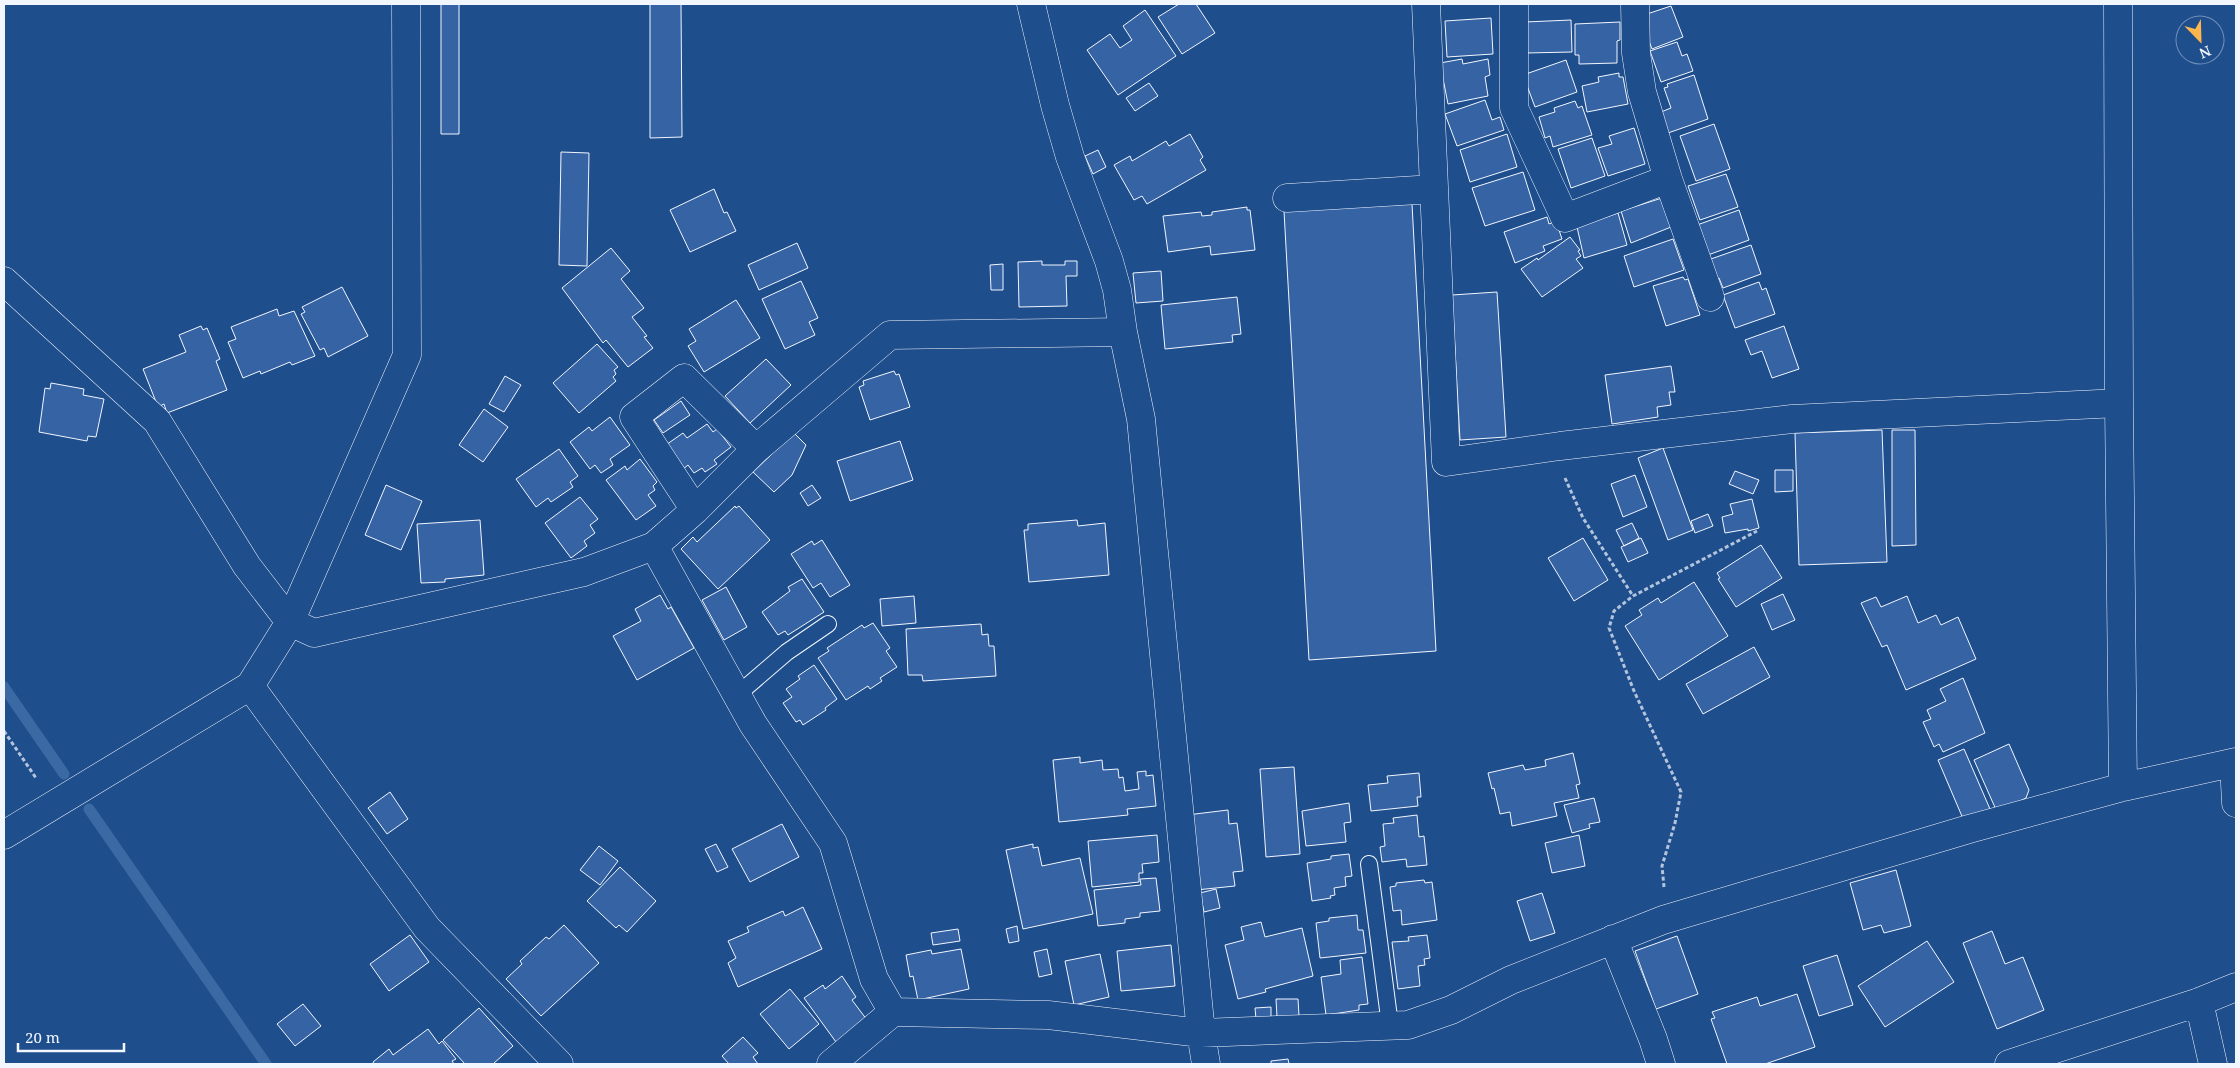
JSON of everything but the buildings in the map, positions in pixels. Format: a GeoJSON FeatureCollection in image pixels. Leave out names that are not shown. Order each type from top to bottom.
{"type":"FeatureCollection","features":[{"type":"Feature","properties":{"kind":"street"},"geometry":{"type":"LineString","coordinates":[[4,835],[250,686],[290,622],[407,355],[406,4]]}},
{"type":"Feature","properties":{"kind":"street"},"geometry":{"type":"LineString","coordinates":[[1031,4],[1055,105],[1070,157],[1114,280],[1141,419],[1201,1033],[1206,1064]]}},
{"type":"Feature","properties":{"kind":"street"},"geometry":{"type":"LineString","coordinates":[[1426,4],[1446,462],[1792,418],[2119,403]]}},
{"type":"Feature","properties":{"kind":"street"},"geometry":{"type":"LineString","coordinates":[[1514,4],[1514,108],[1564,218],[1668,179]]}},
{"type":"Feature","properties":{"kind":"street"},"geometry":{"type":"LineString","coordinates":[[1634,4],[1636,53],[1642,92],[1668,179],[1710,297]]}},
{"type":"Feature","properties":{"kind":"street"},"geometry":{"type":"LineString","coordinates":[[2118,4],[2119,403],[2123,787]]}},
{"type":"Feature","properties":{"kind":"street"},"geometry":{"type":"LineString","coordinates":[[1287,198],[1434,190]]}},
{"type":"Feature","properties":{"kind":"street"},"geometry":{"type":"LineString","coordinates":[[4,281],[156,421],[247,566],[290,622],[314,634],[584,572],[654,546],[695,510],[756,449],[890,335],[1123,332]]}},
{"type":"Feature","properties":{"kind":"street"},"geometry":{"type":"LineString","coordinates":[[695,510],[634,417],[684,378],[756,449]]}},
{"type":"Feature","properties":{"kind":"street"},"geometry":{"type":"LineString","coordinates":[[654,546],[753,724],[833,843],[874,979],[893,1012]]}},
{"type":"Feature","properties":{"kind":"street"},"geometry":{"type":"LineString","coordinates":[[250,686],[427,928],[559,1064]]}},
{"type":"Feature","properties":{"kind":"street"},"geometry":{"type":"LineString","coordinates":[[832,1064],[893,1012],[1048,1015],[1201,1033],[1408,1025],[1451,1010],[1511,980],[1663,920],[1959,832],[2123,787],[2235,763],[2236,803]]}},
{"type":"Feature","properties":{"kind":"street"},"geometry":{"type":"LineString","coordinates":[[1613,939],[1661,1064]]}},
{"type":"Feature","properties":{"kind":"street"},"geometry":{"type":"LineString","coordinates":[[2009,1064],[2199,1002],[2236,987]]}},
{"type":"Feature","properties":{"kind":"street"},"geometry":{"type":"LineString","coordinates":[[2199,1002],[2213,1064]]}},
{"type":"Feature","properties":{"kind":"lane"},"geometry":{"type":"LineString","coordinates":[[737,695],[787,652],[828,624]]}},
{"type":"Feature","properties":{"kind":"lane"},"geometry":{"type":"LineString","coordinates":[[1369,864],[1390,1025]]}},
{"type":"Feature","properties":{"kind":"path"},"geometry":{"type":"LineString","coordinates":[[1560,446],[1565,480],[1583,518],[1633,596]]}},
{"type":"Feature","properties":{"kind":"path"},"geometry":{"type":"LineString","coordinates":[[1663,920],[1664,886],[1662,866],[1676,824],[1682,792],[1634,691],[1609,628],[1614,611],[1633,596],[1757,531]]}},
{"type":"Feature","properties":{"kind":"path"},"geometry":{"type":"LineString","coordinates":[[4,731],[54,806]]}},
{"type":"Feature","properties":{"kind":"waterway"},"geometry":{"type":"LineString","coordinates":[[4,687],[64,774]]}},
{"type":"Feature","properties":{"kind":"waterway"},"geometry":{"type":"LineString","coordinates":[[89,809],[266,1064]]}}]}
